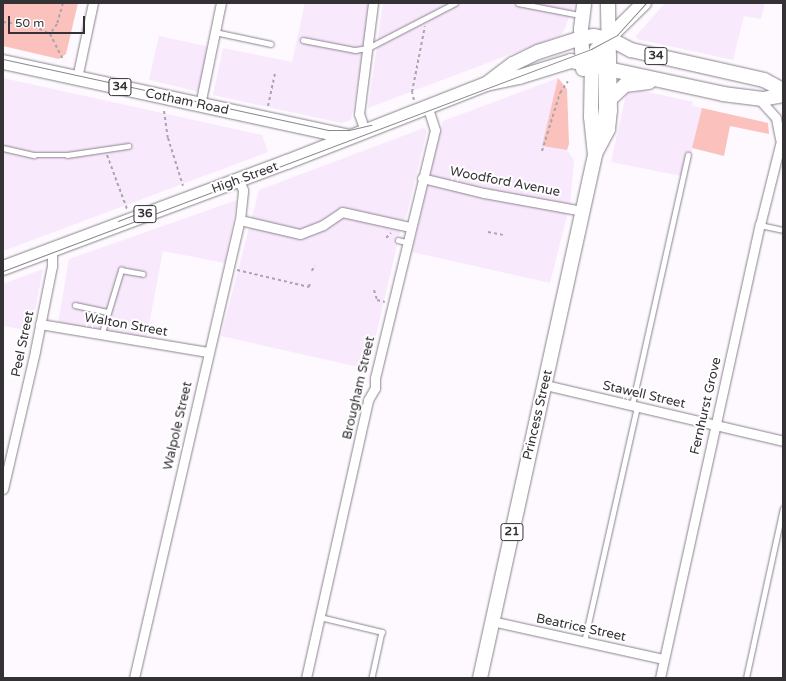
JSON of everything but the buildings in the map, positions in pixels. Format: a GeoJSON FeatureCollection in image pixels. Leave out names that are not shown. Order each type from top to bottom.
{"type":"FeatureCollection","features":[{"type":"Feature","properties":{"kind":"main road","name":"21"},"geometry":{"type":"LineString","coordinates":[[603,40],[608,3]]}},
{"type":"Feature","properties":{"kind":"main road"},"geometry":{"type":"LineString","coordinates":[[597,65],[595,52],[603,40],[644,3]]}},
{"type":"Feature","properties":{"kind":"main road","name":"21"},"geometry":{"type":"LineString","coordinates":[[581,38],[583,9]]}},
{"type":"Feature","properties":{"kind":"main road","name":"High Street"},"geometry":{"type":"LineString","coordinates":[[486,84],[526,58],[581,38],[603,40]]}},
{"type":"Feature","properties":{"kind":"main road","name":"Princess Street"},"geometry":{"type":"LineString","coordinates":[[480,678],[596,152],[609,125],[611,98],[597,65],[581,38]]}},
{"type":"Feature","properties":{"kind":"main road","name":"Princess Street"},"geometry":{"type":"LineString","coordinates":[[596,152],[584,121],[603,40]]}},
{"type":"Feature","properties":{"kind":"main road","name":"34"},"geometry":{"type":"LineString","coordinates":[[603,40],[631,50],[764,80],[783,90]]}},
{"type":"Feature","properties":{"kind":"main road","name":"Cotham Road"},"geometry":{"type":"LineString","coordinates":[[3,62],[349,137]]}},
{"type":"Feature","properties":{"kind":"main road","name":"High Street"},"geometry":{"type":"LineString","coordinates":[[3,268],[239,180],[486,84],[519,78],[567,62],[597,65]]}},
{"type":"Feature","properties":{"kind":"main road","name":"34"},"geometry":{"type":"LineString","coordinates":[[597,65],[665,81],[759,99],[783,95]]}},
{"type":"Feature","properties":{"kind":"main road"},"geometry":{"type":"LineString","coordinates":[[611,98],[628,84],[665,81]]}},
{"type":"Feature","properties":{"kind":"street"},"geometry":{"type":"LineString","coordinates":[[77,78],[93,3]]}},
{"type":"Feature","properties":{"kind":"street"},"geometry":{"type":"LineString","coordinates":[[200,105],[221,3]]}},
{"type":"Feature","properties":{"kind":"street"},"geometry":{"type":"LineString","coordinates":[[365,130],[359,114],[373,3]]}},
{"type":"Feature","properties":{"kind":"street","name":"Fernhurst Grove"},"geometry":{"type":"LineString","coordinates":[[660,678],[715,425],[781,136],[776,118],[759,99]]}},
{"type":"Feature","properties":{"kind":"street","name":"Brougham Street"},"geometry":{"type":"LineString","coordinates":[[306,678],[368,400],[375,388],[375,378],[402,241],[410,227],[435,127],[422,108]]}},
{"type":"Feature","properties":{"kind":"street","name":"Woodford Avenue"},"geometry":{"type":"LineString","coordinates":[[422,178],[484,193],[583,211]]}},
{"type":"Feature","properties":{"kind":"street","name":"Walpole Street"},"geometry":{"type":"LineString","coordinates":[[134,678],[208,352],[240,220],[243,193],[239,180]]}},
{"type":"Feature","properties":{"kind":"street"},"geometry":{"type":"LineString","coordinates":[[240,220],[300,234],[323,225],[342,212],[410,227]]}},
{"type":"Feature","properties":{"kind":"street","name":"Peel Street"},"geometry":{"type":"LineString","coordinates":[[3,490],[52,266],[52,249]]}},
{"type":"Feature","properties":{"kind":"street","name":"Walton Street"},"geometry":{"type":"LineString","coordinates":[[40,324],[102,333],[208,352]]}},
{"type":"Feature","properties":{"kind":"street","name":"Stawell Street"},"geometry":{"type":"LineString","coordinates":[[545,385],[783,441]]}},
{"type":"Feature","properties":{"kind":"street","name":"Beatrice Street"},"geometry":{"type":"LineString","coordinates":[[492,621],[664,659]]}},
{"type":"Feature","properties":{"kind":"lane"},"geometry":{"type":"LineString","coordinates":[[303,40],[355,50],[368,48],[456,3]]}},
{"type":"Feature","properties":{"kind":"lane"},"geometry":{"type":"LineString","coordinates":[[518,3],[583,9]]}},
{"type":"Feature","properties":{"kind":"lane"},"geometry":{"type":"LineString","coordinates":[[215,32],[271,44]]}},
{"type":"Feature","properties":{"kind":"lane"},"geometry":{"type":"LineString","coordinates":[[596,152],[601,107],[597,65]]}},
{"type":"Feature","properties":{"kind":"lane"},"geometry":{"type":"LineString","coordinates":[[3,148],[34,155],[67,155],[128,146]]}},
{"type":"Feature","properties":{"kind":"lane"},"geometry":{"type":"LineString","coordinates":[[584,642],[688,154]]}},
{"type":"Feature","properties":{"kind":"lane"},"geometry":{"type":"LineString","coordinates":[[760,225],[783,230]]}},
{"type":"Feature","properties":{"kind":"lane"},"geometry":{"type":"LineString","coordinates":[[102,333],[107,312],[121,270],[143,274]]}},
{"type":"Feature","properties":{"kind":"lane"},"geometry":{"type":"LineString","coordinates":[[75,305],[107,312]]}},
{"type":"Feature","properties":{"kind":"lane"},"geometry":{"type":"LineString","coordinates":[[746,678],[783,509]]}},
{"type":"Feature","properties":{"kind":"lane"},"geometry":{"type":"LineString","coordinates":[[320,617],[382,632],[372,678]]}},
{"type":"Feature","properties":{"kind":"path"},"geometry":{"type":"LineString","coordinates":[[50,34],[57,24],[63,3]]}},
{"type":"Feature","properties":{"kind":"path"},"geometry":{"type":"LineString","coordinates":[[422,108],[412,92],[427,18]]}},
{"type":"Feature","properties":{"kind":"path"},"geometry":{"type":"LineString","coordinates":[[3,22],[34,26],[50,34],[64,61]]}},
{"type":"Feature","properties":{"kind":"path"},"geometry":{"type":"LineString","coordinates":[[268,106],[275,73]]}},
{"type":"Feature","properties":{"kind":"path"},"geometry":{"type":"LineString","coordinates":[[542,150],[560,93],[568,81]]}},
{"type":"Feature","properties":{"kind":"path"},"geometry":{"type":"LineString","coordinates":[[164,111],[168,138],[183,186]]}},
{"type":"Feature","properties":{"kind":"path"},"geometry":{"type":"LineString","coordinates":[[105,150],[132,219]]}},
{"type":"Feature","properties":{"kind":"path"},"geometry":{"type":"LineString","coordinates":[[488,232],[503,235]]}},
{"type":"Feature","properties":{"kind":"path"},"geometry":{"type":"LineString","coordinates":[[386,238],[391,234]]}},
{"type":"Feature","properties":{"kind":"path"},"geometry":{"type":"LineString","coordinates":[[312,271],[314,265]]}},
{"type":"Feature","properties":{"kind":"path"},"geometry":{"type":"LineString","coordinates":[[237,270],[309,287],[310,282]]}},
{"type":"Feature","properties":{"kind":"path"},"geometry":{"type":"LineString","coordinates":[[374,290],[377,300],[385,302]]}},
{"type":"Feature","properties":{"kind":"shaded area"},"geometry":{"type":"Polygon","coordinates":[[[3,3],[78,3],[66,54],[59,59],[3,46],[3,3]]]}},
{"type":"Feature","properties":{"kind":"shaded area"},"geometry":{"type":"Polygon","coordinates":[[[305,3],[368,3],[364,50],[351,120],[341,123],[213,95],[223,48],[292,62],[305,3]]]}},
{"type":"Feature","properties":{"kind":"shaded area"},"geometry":{"type":"Polygon","coordinates":[[[383,3],[575,3],[562,35],[368,108],[383,3]]]}},
{"type":"Feature","properties":{"kind":"shaded area"},"geometry":{"type":"Polygon","coordinates":[[[665,3],[765,3],[761,19],[744,16],[733,60],[637,39],[636,36],[665,3]]]}},
{"type":"Feature","properties":{"kind":"shaded area"},"geometry":{"type":"Polygon","coordinates":[[[159,36],[210,47],[200,92],[149,80],[159,36]]]}},
{"type":"Feature","properties":{"kind":"shaded area"},"geometry":{"type":"Polygon","coordinates":[[[3,78],[262,135],[268,152],[3,251],[3,78]]]}},
{"type":"Feature","properties":{"kind":"shaded area"},"geometry":{"type":"Polygon","coordinates":[[[558,78],[542,146],[567,150],[574,160],[570,204],[550,283],[412,252],[443,121],[558,78]]]}},
{"type":"Feature","properties":{"kind":"shaded area"},"geometry":{"type":"Polygon","coordinates":[[[558,78],[567,89],[569,144],[567,150],[542,146],[558,78]]]}},
{"type":"Feature","properties":{"kind":"shaded area"},"geometry":{"type":"Polygon","coordinates":[[[643,91],[693,102],[692,106],[702,108],[686,177],[611,162],[626,94],[643,91]]]}},
{"type":"Feature","properties":{"kind":"shaded area"},"geometry":{"type":"Polygon","coordinates":[[[702,108],[768,123],[769,134],[730,126],[724,156],[692,148],[702,108]]]}},
{"type":"Feature","properties":{"kind":"shaded area"},"geometry":{"type":"Polygon","coordinates":[[[424,128],[427,131],[407,214],[401,228],[368,369],[221,336],[259,190],[424,128]]]}},
{"type":"Feature","properties":{"kind":"shaded area"},"geometry":{"type":"Polygon","coordinates":[[[237,200],[225,263],[163,251],[145,345],[57,330],[69,259],[237,200]]]}},
{"type":"Feature","properties":{"kind":"shaded area"},"geometry":{"type":"Polygon","coordinates":[[[43,269],[31,331],[3,326],[3,284],[43,269]]]}},
{"type":"Feature","properties":{"kind":"tram line"},"geometry":{"type":"LineString","coordinates":[[3,271],[591,49],[617,35],[646,3]]}},
{"type":"Feature","properties":{"kind":"tram line"},"geometry":{"type":"LineString","coordinates":[[3,59],[329,130],[349,130],[371,125]]}},
{"type":"Feature","properties":{"kind":"tram line"},"geometry":{"type":"LineString","coordinates":[[118,221],[150,209]]}}]}
